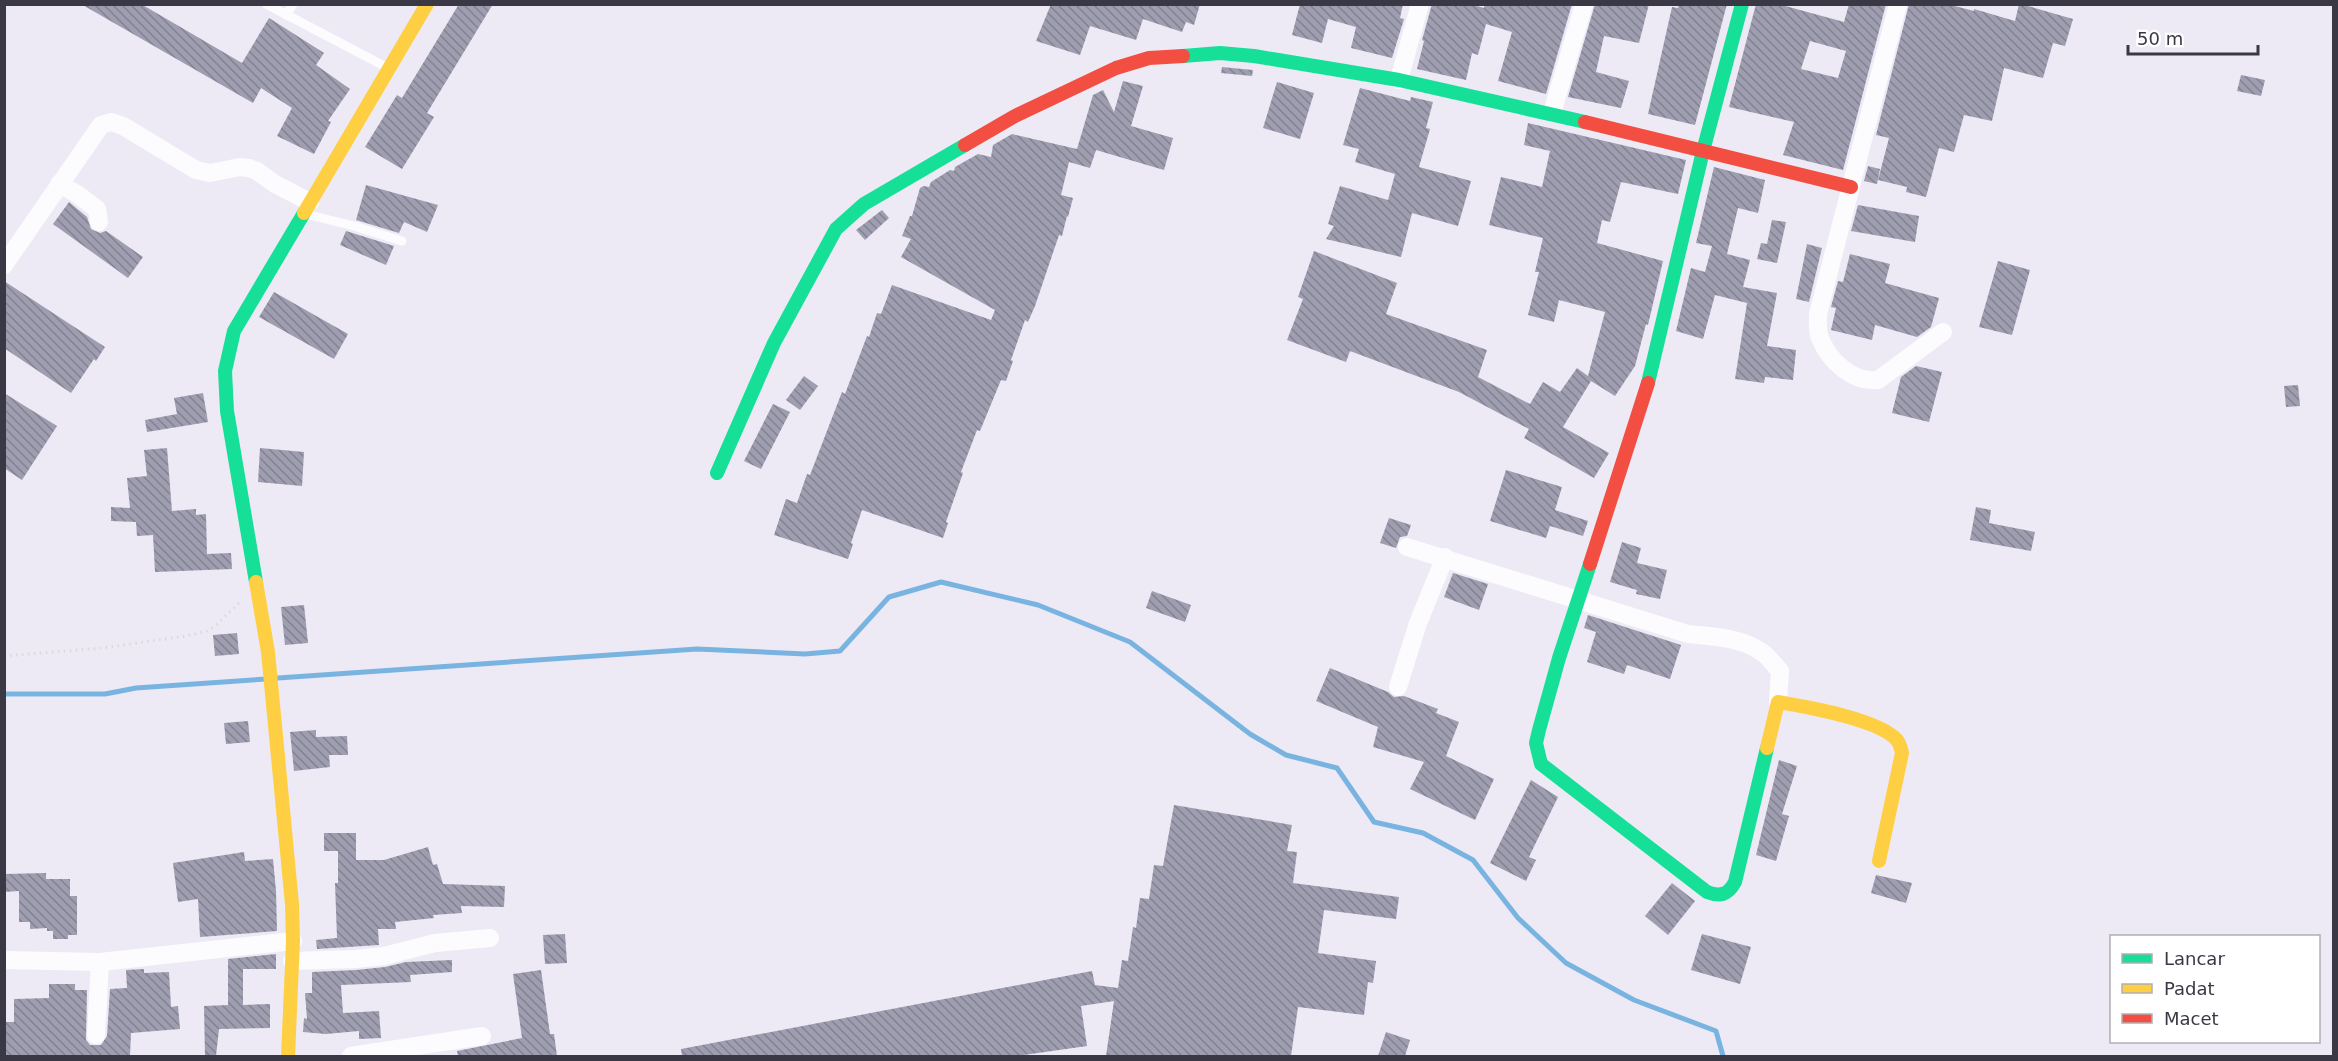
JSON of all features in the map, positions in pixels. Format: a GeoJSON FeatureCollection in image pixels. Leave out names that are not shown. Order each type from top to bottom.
{"type":"FeatureCollection","features":[{"type":"Feature","properties":{"kind":"street"},"geometry":{"type":"LineString","coordinates":[[288,1056],[293,941],[292,904],[268,652],[227,411],[225,371],[234,331],[427,4]]}},
{"type":"Feature","properties":{"kind":"street"},"geometry":{"type":"LineString","coordinates":[[1399,80],[1420,4]]}},
{"type":"Feature","properties":{"kind":"street"},"geometry":{"type":"LineString","coordinates":[[1552,113],[1584,4]]}},
{"type":"Feature","properties":{"kind":"street"},"geometry":{"type":"LineString","coordinates":[[1407,547],[1445,557],[1579,600],[1688,634],[1732,639],[1763,653],[1780,671],[1778,702],[1735,882],[1731,890],[1725,895],[1717,896],[1707,892],[1637,840],[1541,764],[1536,743],[1559,658],[1579,600],[1629,448],[1654,363],[1703,151],[1742,4]]}},
{"type":"Feature","properties":{"kind":"street"},"geometry":{"type":"LineString","coordinates":[[1898,4],[1818,314],[1819,337],[1832,358],[1852,376],[1869,381],[1878,380],[1943,332]]}},
{"type":"Feature","properties":{"kind":"street"},"geometry":{"type":"LineString","coordinates":[[717,473],[774,343],[836,229],[864,204],[1015,116],[1116,68],[1149,58],[1220,53],[1254,56],[1399,80],[1552,113],[1851,187]]}},
{"type":"Feature","properties":{"kind":"street"},"geometry":{"type":"LineString","coordinates":[[4,265],[101,125],[111,122],[123,126],[196,171],[210,173],[240,167],[257,171],[307,208]]}},
{"type":"Feature","properties":{"kind":"street"},"geometry":{"type":"LineString","coordinates":[[59,184],[77,194],[97,210],[99,222]]}},
{"type":"Feature","properties":{"kind":"street"},"geometry":{"type":"LineString","coordinates":[[1398,687],[1418,622],[1445,557]]}},
{"type":"Feature","properties":{"kind":"street"},"geometry":{"type":"LineString","coordinates":[[1778,702],[1854,719],[1887,732],[1899,741],[1902,753],[1879,861]]}},
{"type":"Feature","properties":{"kind":"street"},"geometry":{"type":"LineString","coordinates":[[292,961],[384,956],[435,943],[490,938]]}},
{"type":"Feature","properties":{"kind":"street"},"geometry":{"type":"LineString","coordinates":[[4,960],[100,962],[293,941]]}},
{"type":"Feature","properties":{"kind":"street"},"geometry":{"type":"LineString","coordinates":[[96,1035],[100,962]]}},
{"type":"Feature","properties":{"kind":"street"},"geometry":{"type":"LineString","coordinates":[[351,1056],[482,1036]]}},
{"type":"Feature","properties":{"kind":"lane"},"geometry":{"type":"LineString","coordinates":[[266,4],[388,68]]}},
{"type":"Feature","properties":{"kind":"lane"},"geometry":{"type":"LineString","coordinates":[[286,15],[293,4]]}},
{"type":"Feature","properties":{"kind":"lane"},"geometry":{"type":"LineString","coordinates":[[307,208],[402,241]]}},
{"type":"Feature","properties":{"kind":"path"},"geometry":{"type":"LineString","coordinates":[[4,656],[142,643],[207,631],[256,589]]}},
{"type":"Feature","properties":{"kind":"building"},"geometry":{"type":"Polygon","coordinates":[[[81,4],[141,4],[242,63],[269,18],[324,53],[316,65],[350,89],[328,121],[331,122],[314,154],[277,136],[292,108],[261,88],[253,103],[81,4]]]}},
{"type":"Feature","properties":{"kind":"building"},"geometry":{"type":"Polygon","coordinates":[[[459,4],[493,4],[427,113],[434,117],[402,169],[365,147],[397,95],[402,98],[459,4]]]}},
{"type":"Feature","properties":{"kind":"building"},"geometry":{"type":"Polygon","coordinates":[[[1051,4],[1200,4],[1194,25],[1186,22],[1182,32],[1143,19],[1136,40],[1090,26],[1080,55],[1036,41],[1051,4]]]}},
{"type":"Feature","properties":{"kind":"building"},"geometry":{"type":"Polygon","coordinates":[[[1300,4],[1403,4],[1400,18],[1404,19],[1392,58],[1351,48],[1356,27],[1328,19],[1322,43],[1292,35],[1300,4]]]}},
{"type":"Feature","properties":{"kind":"building"},"geometry":{"type":"Polygon","coordinates":[[[1432,4],[1470,4],[1484,8],[1485,4],[1572,4],[1546,94],[1498,81],[1512,32],[1486,24],[1478,55],[1472,53],[1466,80],[1417,69],[1432,4]]]}},
{"type":"Feature","properties":{"kind":"building"},"geometry":{"type":"Polygon","coordinates":[[[1595,4],[1649,4],[1639,43],[1604,36],[1596,72],[1629,81],[1621,108],[1568,97],[1595,4]]]}},
{"type":"Feature","properties":{"kind":"building"},"geometry":{"type":"Polygon","coordinates":[[[1679,4],[1727,4],[1695,125],[1648,114],[1672,7],[1678,8],[1679,4]]]}},
{"type":"Feature","properties":{"kind":"building"},"geometry":{"type":"Polygon","coordinates":[[[1756,4],[1778,4],[1844,22],[1849,4],[1886,4],[1843,170],[1783,155],[1794,122],[1729,107],[1756,4]],[[1810,41],[1801,69],[1838,78],[1846,51],[1810,41]]]}},
{"type":"Feature","properties":{"kind":"building"},"geometry":{"type":"Polygon","coordinates":[[[1909,4],[1947,4],[2015,21],[2019,4],[2021,4],[2073,19],[2065,46],[2053,43],[2043,78],[2004,68],[1992,121],[1964,115],[1954,152],[1939,148],[1926,197],[1906,192],[1907,187],[1878,180],[1889,138],[1876,135],[1909,4]]]}},
{"type":"Feature","properties":{"kind":"building"},"geometry":{"type":"Polygon","coordinates":[[[1222,67],[1253,70],[1252,76],[1221,73],[1222,67]]]}},
{"type":"Feature","properties":{"kind":"building"},"geometry":{"type":"Polygon","coordinates":[[[2241,75],[2265,80],[2261,96],[2237,91],[2241,75]]]}},
{"type":"Feature","properties":{"kind":"building"},"geometry":{"type":"Polygon","coordinates":[[[1123,81],[1143,86],[1131,126],[1173,138],[1164,170],[1096,150],[1090,168],[1069,162],[1061,195],[1073,198],[1062,236],[1059,235],[1028,322],[1025,320],[1006,381],[1001,380],[980,431],[977,430],[961,472],[963,473],[946,522],[948,523],[943,538],[862,510],[848,559],[774,535],[786,499],[797,503],[842,392],[845,394],[867,336],[869,337],[877,313],[881,314],[892,285],[991,320],[995,310],[901,257],[911,239],[902,236],[912,216],[920,188],[929,187],[931,182],[950,170],[954,171],[955,167],[978,154],[991,157],[993,145],[1012,134],[1077,149],[1093,95],[1103,90],[1114,112],[1123,81]]]}},
{"type":"Feature","properties":{"kind":"building"},"geometry":{"type":"Polygon","coordinates":[[[1277,82],[1314,93],[1300,139],[1263,128],[1277,82]]]}},
{"type":"Feature","properties":{"kind":"building"},"geometry":{"type":"Polygon","coordinates":[[[1360,88],[1410,101],[1411,97],[1433,102],[1426,128],[1430,129],[1419,167],[1471,181],[1458,226],[1412,213],[1401,257],[1326,239],[1334,226],[1328,224],[1340,186],[1388,200],[1395,174],[1355,162],[1359,149],[1343,145],[1360,88]]]}},
{"type":"Feature","properties":{"kind":"building"},"geometry":{"type":"Polygon","coordinates":[[[1528,123],[1686,160],[1678,194],[1621,182],[1610,222],[1602,220],[1597,243],[1663,261],[1648,325],[1646,324],[1635,366],[1615,396],[1591,381],[1563,427],[1609,453],[1594,478],[1524,438],[1529,429],[1459,392],[1350,351],[1346,362],[1287,340],[1303,299],[1298,297],[1314,251],[1397,283],[1386,314],[1487,350],[1478,377],[1530,404],[1543,382],[1560,392],[1577,368],[1588,376],[1605,312],[1559,300],[1554,322],[1528,315],[1539,272],[1535,272],[1543,238],[1489,225],[1501,177],[1542,187],[1550,151],[1524,145],[1528,123]]]}},
{"type":"Feature","properties":{"kind":"building"},"geometry":{"type":"Polygon","coordinates":[[[1868,166],[1880,169],[1877,184],[1864,181],[1868,166]]]}},
{"type":"Feature","properties":{"kind":"building"},"geometry":{"type":"Polygon","coordinates":[[[1714,167],[1765,180],[1758,213],[1738,208],[1727,254],[1750,260],[1743,287],[1777,293],[1767,346],[1796,350],[1793,380],[1765,377],[1764,383],[1735,379],[1747,303],[1715,295],[1703,339],[1676,331],[1691,268],[1705,272],[1712,246],[1696,243],[1714,167]]]}},
{"type":"Feature","properties":{"kind":"building"},"geometry":{"type":"Polygon","coordinates":[[[366,185],[438,205],[427,232],[404,222],[399,233],[356,220],[366,185]]]}},
{"type":"Feature","properties":{"kind":"building"},"geometry":{"type":"Polygon","coordinates":[[[69,202],[87,217],[91,229],[100,233],[106,231],[143,257],[128,278],[53,224],[69,202]]]}},
{"type":"Feature","properties":{"kind":"building"},"geometry":{"type":"Polygon","coordinates":[[[1858,205],[1919,216],[1915,242],[1851,231],[1858,205]]]}},
{"type":"Feature","properties":{"kind":"building"},"geometry":{"type":"Polygon","coordinates":[[[882,210],[889,218],[865,240],[856,230],[882,210]]]}},
{"type":"Feature","properties":{"kind":"building"},"geometry":{"type":"Polygon","coordinates":[[[1772,220],[1786,222],[1777,263],[1757,259],[1761,243],[1767,244],[1772,220]]]}},
{"type":"Feature","properties":{"kind":"building"},"geometry":{"type":"Polygon","coordinates":[[[346,231],[394,246],[386,265],[340,245],[346,231]]]}},
{"type":"Feature","properties":{"kind":"building"},"geometry":{"type":"Polygon","coordinates":[[[1807,244],[1822,248],[1809,302],[1796,299],[1807,244]]]}},
{"type":"Feature","properties":{"kind":"building"},"geometry":{"type":"Polygon","coordinates":[[[1850,254],[1890,264],[1885,283],[1939,298],[1931,327],[1917,337],[1875,325],[1872,340],[1831,330],[1836,308],[1831,307],[1838,281],[1843,282],[1850,254]]]}},
{"type":"Feature","properties":{"kind":"building"},"geometry":{"type":"Polygon","coordinates":[[[1998,261],[2030,270],[2012,335],[1979,327],[1998,261]]]}},
{"type":"Feature","properties":{"kind":"building"},"geometry":{"type":"Polygon","coordinates":[[[4,281],[105,347],[71,393],[4,348],[4,281]]]}},
{"type":"Feature","properties":{"kind":"building"},"geometry":{"type":"Polygon","coordinates":[[[274,292],[348,334],[334,359],[259,317],[274,292]]]}},
{"type":"Feature","properties":{"kind":"building"},"geometry":{"type":"Polygon","coordinates":[[[1916,366],[1942,372],[1929,422],[1892,413],[1901,377],[1916,366]]]}},
{"type":"Feature","properties":{"kind":"building"},"geometry":{"type":"Polygon","coordinates":[[[804,376],[818,386],[800,410],[786,400],[804,376]]]}},
{"type":"Feature","properties":{"kind":"building"},"geometry":{"type":"Polygon","coordinates":[[[2298,385],[2300,406],[2286,407],[2284,386],[2298,385]]]}},
{"type":"Feature","properties":{"kind":"building"},"geometry":{"type":"Polygon","coordinates":[[[4,393],[57,426],[22,480],[4,468],[4,393]]]}},
{"type":"Feature","properties":{"kind":"building"},"geometry":{"type":"Polygon","coordinates":[[[203,393],[208,422],[147,432],[145,420],[177,414],[174,398],[203,393]]]}},
{"type":"Feature","properties":{"kind":"building"},"geometry":{"type":"Polygon","coordinates":[[[773,404],[790,412],[761,469],[744,461],[773,404]]]}},
{"type":"Feature","properties":{"kind":"building"},"geometry":{"type":"Polygon","coordinates":[[[167,448],[172,511],[196,509],[196,515],[206,514],[207,554],[231,553],[232,569],[155,572],[153,535],[137,536],[136,522],[111,521],[111,507],[130,508],[127,478],[147,476],[144,450],[167,448]]]}},
{"type":"Feature","properties":{"kind":"building"},"geometry":{"type":"Polygon","coordinates":[[[260,448],[304,452],[302,486],[258,482],[260,448]]]}},
{"type":"Feature","properties":{"kind":"building"},"geometry":{"type":"Polygon","coordinates":[[[1506,470],[1562,487],[1555,510],[1588,521],[1583,536],[1550,526],[1546,538],[1490,521],[1506,470]]]}},
{"type":"Feature","properties":{"kind":"building"},"geometry":{"type":"Polygon","coordinates":[[[1976,507],[1991,510],[1989,523],[2035,532],[2031,551],[1970,540],[1976,507]]]}},
{"type":"Feature","properties":{"kind":"building"},"geometry":{"type":"Polygon","coordinates":[[[1389,518],[1411,525],[1407,536],[1400,537],[1396,548],[1380,543],[1389,518]]]}},
{"type":"Feature","properties":{"kind":"building"},"geometry":{"type":"Polygon","coordinates":[[[1622,542],[1641,548],[1637,563],[1667,570],[1660,599],[1636,594],[1637,590],[1610,582],[1622,542]]]}},
{"type":"Feature","properties":{"kind":"building"},"geometry":{"type":"Polygon","coordinates":[[[1453,573],[1488,584],[1479,610],[1444,597],[1453,573]]]}},
{"type":"Feature","properties":{"kind":"building"},"geometry":{"type":"Polygon","coordinates":[[[1152,591],[1191,605],[1185,622],[1146,608],[1152,591]]]}},
{"type":"Feature","properties":{"kind":"building"},"geometry":{"type":"Polygon","coordinates":[[[304,605],[308,643],[285,645],[281,607],[304,605]]]}},
{"type":"Feature","properties":{"kind":"building"},"geometry":{"type":"Polygon","coordinates":[[[1588,615],[1681,645],[1670,679],[1627,665],[1624,674],[1587,662],[1596,632],[1584,628],[1588,615]]]}},
{"type":"Feature","properties":{"kind":"building"},"geometry":{"type":"Polygon","coordinates":[[[237,633],[239,654],[215,656],[213,635],[237,633]]]}},
{"type":"Feature","properties":{"kind":"building"},"geometry":{"type":"Polygon","coordinates":[[[1330,668],[1388,692],[1394,697],[1404,696],[1438,709],[1436,713],[1459,722],[1446,756],[1494,779],[1475,820],[1410,789],[1424,762],[1373,747],[1378,727],[1316,701],[1330,668]]]}},
{"type":"Feature","properties":{"kind":"building"},"geometry":{"type":"Polygon","coordinates":[[[248,721],[250,742],[226,744],[224,723],[248,721]]]}},
{"type":"Feature","properties":{"kind":"building"},"geometry":{"type":"Polygon","coordinates":[[[316,730],[316,737],[347,736],[348,755],[329,755],[330,767],[294,771],[290,732],[316,730]]]}},
{"type":"Feature","properties":{"kind":"building"},"geometry":{"type":"Polygon","coordinates":[[[1779,760],[1797,766],[1782,814],[1789,816],[1776,861],[1756,855],[1779,760]]]}},
{"type":"Feature","properties":{"kind":"building"},"geometry":{"type":"Polygon","coordinates":[[[1531,780],[1558,797],[1529,857],[1536,860],[1526,881],[1490,863],[1531,780]]]}},
{"type":"Feature","properties":{"kind":"building"},"geometry":{"type":"Polygon","coordinates":[[[1174,805],[1292,825],[1287,851],[1297,852],[1293,883],[1399,897],[1396,919],[1324,910],[1318,953],[1376,961],[1373,983],[1368,982],[1364,1015],[1298,1007],[1291,1056],[1106,1056],[1114,1001],[1081,1006],[1087,1046],[1017,1056],[682,1056],[681,1049],[1092,971],[1095,985],[1118,988],[1122,960],[1128,961],[1140,898],[1149,899],[1154,865],[1163,866],[1174,805]]]}},
{"type":"Feature","properties":{"kind":"building"},"geometry":{"type":"Polygon","coordinates":[[[324,833],[356,833],[356,860],[384,860],[428,847],[433,865],[437,864],[443,884],[505,886],[504,907],[461,906],[462,913],[433,915],[434,918],[395,922],[396,929],[378,929],[379,945],[317,949],[316,940],[337,938],[335,883],[338,883],[338,851],[324,851],[324,833]]]}},
{"type":"Feature","properties":{"kind":"building"},"geometry":{"type":"Polygon","coordinates":[[[244,852],[245,861],[273,859],[277,931],[200,937],[198,899],[178,902],[173,863],[244,852]]]}},
{"type":"Feature","properties":{"kind":"building"},"geometry":{"type":"Polygon","coordinates":[[[46,873],[46,879],[70,879],[70,896],[77,896],[77,935],[68,935],[68,939],[53,939],[53,931],[47,931],[47,928],[30,929],[30,922],[19,922],[19,891],[4,892],[4,874],[46,873]]]}},
{"type":"Feature","properties":{"kind":"building"},"geometry":{"type":"Polygon","coordinates":[[[1876,875],[1912,883],[1906,903],[1871,893],[1876,875]]]}},
{"type":"Feature","properties":{"kind":"building"},"geometry":{"type":"Polygon","coordinates":[[[1672,883],[1695,901],[1668,935],[1645,916],[1672,883]]]}},
{"type":"Feature","properties":{"kind":"building"},"geometry":{"type":"Polygon","coordinates":[[[565,934],[567,963],[545,964],[543,935],[565,934]]]}},
{"type":"Feature","properties":{"kind":"building"},"geometry":{"type":"Polygon","coordinates":[[[1702,934],[1751,947],[1740,984],[1691,970],[1702,934]]]}},
{"type":"Feature","properties":{"kind":"building"},"geometry":{"type":"Polygon","coordinates":[[[276,954],[276,969],[243,969],[243,1005],[270,1004],[270,1028],[219,1029],[216,1056],[205,1056],[204,1006],[228,1005],[228,959],[276,954]]]}},
{"type":"Feature","properties":{"kind":"building"},"geometry":{"type":"Polygon","coordinates":[[[452,960],[452,972],[410,975],[411,982],[341,985],[343,1013],[379,1011],[381,1038],[359,1039],[359,1031],[326,1034],[303,1032],[304,1018],[307,1019],[305,993],[312,993],[312,972],[385,967],[406,962],[452,960]]]}},
{"type":"Feature","properties":{"kind":"building"},"geometry":{"type":"Polygon","coordinates":[[[144,969],[144,973],[169,972],[171,1007],[178,1006],[180,1029],[131,1033],[130,1056],[4,1056],[4,1022],[14,1022],[14,999],[49,998],[49,984],[75,984],[75,990],[87,990],[86,1040],[90,1045],[101,1045],[107,1036],[110,989],[127,988],[126,970],[144,969]]]}},
{"type":"Feature","properties":{"kind":"building"},"geometry":{"type":"Polygon","coordinates":[[[541,970],[550,1034],[554,1034],[557,1056],[458,1056],[457,1051],[522,1038],[513,974],[541,970]]]}},
{"type":"Feature","properties":{"kind":"building"},"geometry":{"type":"Polygon","coordinates":[[[1386,1032],[1410,1040],[1405,1056],[1378,1056],[1386,1032]]]}},
{"type":"Feature","properties":{"kind":"waterway"},"geometry":{"type":"LineString","coordinates":[[278,678],[697,649],[805,654],[840,651],[889,597],[941,582],[1038,605],[1130,642],[1250,734],[1286,755],[1337,768],[1374,822],[1423,833],[1473,860],[1518,918],[1566,963],[1634,1000],[1716,1031],[1723,1056]]}},
{"type":"Feature","properties":{"kind":"waterway"},"geometry":{"type":"LineString","coordinates":[[4,694],[105,694],[136,688],[266,679]]}},
{"type":"Feature","properties":{"kind":"traffic: fast"},"geometry":{"type":"LineString","coordinates":[[1648,383],[1703,151],[1742,4]]}},
{"type":"Feature","properties":{"kind":"traffic: fast"},"geometry":{"type":"LineString","coordinates":[[1183,56],[1220,53],[1254,56],[1399,80],[1585,122]]}},
{"type":"Feature","properties":{"kind":"traffic: fast"},"geometry":{"type":"LineString","coordinates":[[717,473],[774,343],[836,229],[864,204],[965,145]]}},
{"type":"Feature","properties":{"kind":"traffic: fast"},"geometry":{"type":"LineString","coordinates":[[256,582],[227,411],[225,371],[234,331],[304,213]]}},
{"type":"Feature","properties":{"kind":"traffic: fast"},"geometry":{"type":"LineString","coordinates":[[1590,564],[1559,658],[1539,730],[1536,743],[1541,764],[1707,892],[1720,894],[1730,890],[1735,882],[1767,748]]}},
{"type":"Feature","properties":{"kind":"traffic: slow"},"geometry":{"type":"LineString","coordinates":[[304,213],[427,4]]}},
{"type":"Feature","properties":{"kind":"traffic: slow"},"geometry":{"type":"LineString","coordinates":[[256,582],[268,652],[292,904],[293,941],[288,1056]]}},
{"type":"Feature","properties":{"kind":"traffic: slow"},"geometry":{"type":"LineString","coordinates":[[1767,748],[1778,702],[1859,720],[1888,733],[1897,740],[1902,753],[1879,861]]}},
{"type":"Feature","properties":{"kind":"traffic: jam"},"geometry":{"type":"LineString","coordinates":[[965,145],[1015,116],[1116,68],[1149,58],[1183,56]]}},
{"type":"Feature","properties":{"kind":"traffic: jam"},"geometry":{"type":"LineString","coordinates":[[1585,122],[1851,187]]}},
{"type":"Feature","properties":{"kind":"traffic: jam"},"geometry":{"type":"LineString","coordinates":[[1590,564],[1648,383]]}}]}
